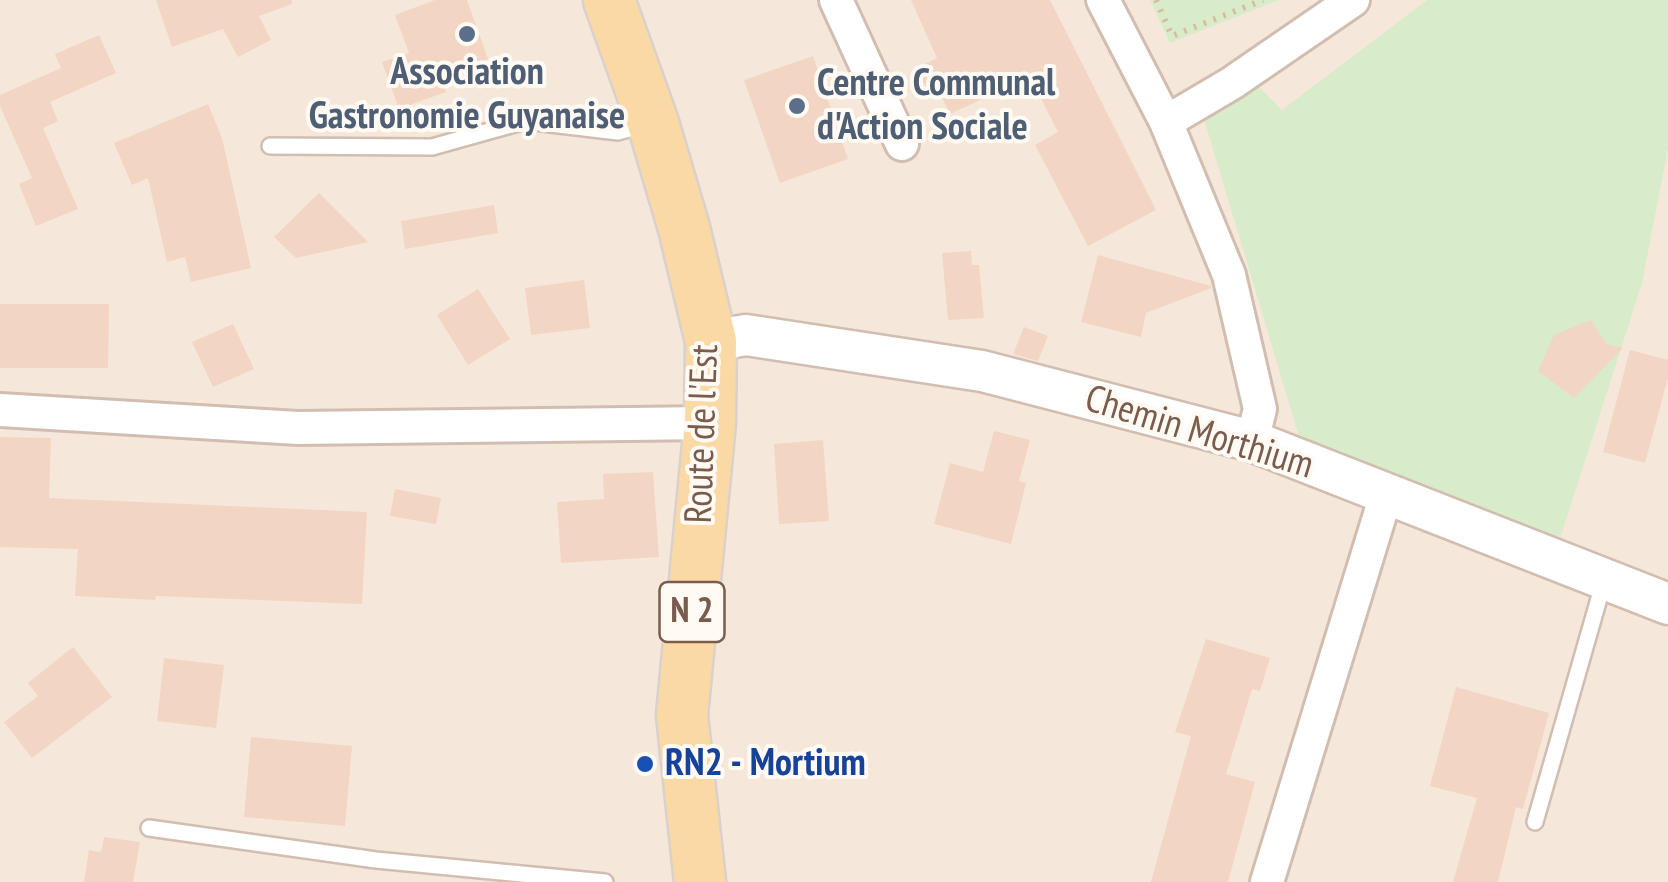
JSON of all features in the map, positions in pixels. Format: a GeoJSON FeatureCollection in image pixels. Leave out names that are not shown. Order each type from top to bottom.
{"type":"FeatureCollection","features":[{"type":"Feature","properties":{"kind":"main road","name":"Route de l'Est"},"geometry":{"type":"LineString","coordinates":[[609,0],[653,123],[684,228],[711,342],[710,423],[682,715],[700,882]]}},
{"type":"Feature","properties":{"kind":"street"},"geometry":{"type":"LineString","coordinates":[[836,0],[902,144]]}},
{"type":"Feature","properties":{"kind":"street"},"geometry":{"type":"LineString","coordinates":[[1103,0],[1166,122],[1229,274],[1260,408],[1252,441]]}},
{"type":"Feature","properties":{"kind":"street"},"geometry":{"type":"LineString","coordinates":[[1166,122],[1232,83],[1353,0]]}},
{"type":"Feature","properties":{"kind":"street","name":"Chemin Morthium"},"geometry":{"type":"LineString","coordinates":[[711,342],[746,335],[982,371],[1252,441],[1668,604]]}},
{"type":"Feature","properties":{"kind":"street"},"geometry":{"type":"LineString","coordinates":[[0,410],[298,428],[710,423]]}},
{"type":"Feature","properties":{"kind":"street"},"geometry":{"type":"LineString","coordinates":[[1267,882],[1386,495]]}},
{"type":"Feature","properties":{"kind":"lane"},"geometry":{"type":"LineString","coordinates":[[270,146],[432,147],[524,120],[618,132],[653,123]]}},
{"type":"Feature","properties":{"kind":"lane"},"geometry":{"type":"LineString","coordinates":[[1534,822],[1604,580]]}},
{"type":"Feature","properties":{"kind":"lane"},"geometry":{"type":"LineString","coordinates":[[149,828],[376,860],[605,882]]}},
{"type":"Feature","properties":{"kind":"path"},"geometry":{"type":"LineString","coordinates":[[1156,0],[1172,36],[1264,0]]}},
{"type":"Feature","properties":{"kind":"shaded area"},"geometry":{"type":"Polygon","coordinates":[[[0,0],[1668,0],[1668,882],[0,882],[0,0]]]}},
{"type":"Feature","properties":{"kind":"green space"},"geometry":{"type":"Polygon","coordinates":[[[1150,0],[1279,0],[1170,43],[1150,0]]]}},
{"type":"Feature","properties":{"kind":"green space"},"geometry":{"type":"Polygon","coordinates":[[[1427,0],[1668,0],[1668,148],[1642,283],[1557,548],[1301,443],[1204,119],[1256,84],[1282,110],[1427,0]]]}},
{"type":"Feature","properties":{"kind":"building"},"geometry":{"type":"Polygon","coordinates":[[[156,0],[292,0],[292,4],[259,16],[271,40],[238,57],[223,29],[172,47],[156,0]]]}},
{"type":"Feature","properties":{"kind":"building"},"geometry":{"type":"Polygon","coordinates":[[[435,0],[467,0],[488,59],[441,76],[446,92],[399,109],[382,62],[409,53],[395,15],[435,0]]]}},
{"type":"Feature","properties":{"kind":"building"},"geometry":{"type":"Polygon","coordinates":[[[911,0],[1050,0],[1156,210],[1088,246],[1035,145],[1058,132],[1030,77],[950,114],[937,88],[928,93],[917,68],[937,58],[911,0]]]}},
{"type":"Feature","properties":{"kind":"building"},"geometry":{"type":"Polygon","coordinates":[[[99,35],[116,73],[50,102],[58,121],[43,128],[78,209],[36,226],[19,184],[32,178],[0,106],[0,95],[61,68],[55,54],[99,35]]]}},
{"type":"Feature","properties":{"kind":"building"},"geometry":{"type":"Polygon","coordinates":[[[813,56],[848,159],[780,183],[744,80],[813,56]]]}},
{"type":"Feature","properties":{"kind":"building"},"geometry":{"type":"Polygon","coordinates":[[[208,104],[222,138],[251,268],[191,282],[185,257],[167,262],[148,178],[132,185],[114,143],[208,104]]]}},
{"type":"Feature","properties":{"kind":"building"},"geometry":{"type":"Polygon","coordinates":[[[319,193],[368,242],[296,258],[274,237],[319,193]]]}},
{"type":"Feature","properties":{"kind":"building"},"geometry":{"type":"Polygon","coordinates":[[[494,205],[498,233],[405,249],[401,221],[494,205]]]}},
{"type":"Feature","properties":{"kind":"building"},"geometry":{"type":"Polygon","coordinates":[[[971,251],[972,265],[979,265],[984,318],[948,320],[942,253],[971,251]]]}},
{"type":"Feature","properties":{"kind":"building"},"geometry":{"type":"Polygon","coordinates":[[[1098,255],[1211,288],[1146,313],[1141,337],[1081,322],[1098,255]]]}},
{"type":"Feature","properties":{"kind":"building"},"geometry":{"type":"Polygon","coordinates":[[[584,280],[590,328],[531,335],[525,288],[584,280]]]}},
{"type":"Feature","properties":{"kind":"building"},"geometry":{"type":"Polygon","coordinates":[[[478,289],[510,339],[468,365],[437,315],[478,289]]]}},
{"type":"Feature","properties":{"kind":"building"},"geometry":{"type":"Polygon","coordinates":[[[0,304],[109,304],[108,368],[0,368],[0,304]]]}},
{"type":"Feature","properties":{"kind":"building"},"geometry":{"type":"Polygon","coordinates":[[[1591,320],[1606,344],[1623,348],[1574,398],[1538,371],[1554,335],[1591,320]]]}},
{"type":"Feature","properties":{"kind":"building"},"geometry":{"type":"Polygon","coordinates":[[[233,324],[254,369],[213,387],[192,342],[233,324]]]}},
{"type":"Feature","properties":{"kind":"building"},"geometry":{"type":"Polygon","coordinates":[[[1024,327],[1048,336],[1038,361],[1013,354],[1024,327]]]}},
{"type":"Feature","properties":{"kind":"building"},"geometry":{"type":"Polygon","coordinates":[[[1630,350],[1668,360],[1668,378],[1645,463],[1603,452],[1630,350]]]}},
{"type":"Feature","properties":{"kind":"building"},"geometry":{"type":"Polygon","coordinates":[[[994,431],[1030,440],[1019,481],[1026,483],[1011,544],[934,524],[950,463],[983,472],[994,431]]]}},
{"type":"Feature","properties":{"kind":"building"},"geometry":{"type":"Polygon","coordinates":[[[0,437],[51,438],[49,498],[367,512],[362,604],[75,596],[78,549],[0,547],[0,437]]]}},
{"type":"Feature","properties":{"kind":"building"},"geometry":{"type":"Polygon","coordinates":[[[823,440],[829,521],[779,524],[774,444],[823,440]]]}},
{"type":"Feature","properties":{"kind":"building"},"geometry":{"type":"Polygon","coordinates":[[[653,472],[659,557],[561,563],[557,502],[604,499],[603,474],[653,472]]]}},
{"type":"Feature","properties":{"kind":"building"},"geometry":{"type":"Polygon","coordinates":[[[395,489],[441,498],[436,524],[390,516],[395,489]]]}},
{"type":"Feature","properties":{"kind":"building"},"geometry":{"type":"Polygon","coordinates":[[[1206,639],[1270,658],[1260,691],[1252,689],[1226,774],[1255,782],[1228,882],[1151,882],[1191,736],[1175,732],[1206,639]]]}},
{"type":"Feature","properties":{"kind":"building"},"geometry":{"type":"Polygon","coordinates":[[[73,647],[112,697],[32,758],[4,722],[38,696],[28,683],[73,647]]]}},
{"type":"Feature","properties":{"kind":"building"},"geometry":{"type":"Polygon","coordinates":[[[164,658],[224,665],[216,728],[157,721],[164,658]]]}},
{"type":"Feature","properties":{"kind":"building"},"geometry":{"type":"Polygon","coordinates":[[[1456,687],[1549,713],[1523,809],[1516,807],[1498,882],[1453,882],[1477,798],[1430,786],[1456,687]]]}},
{"type":"Feature","properties":{"kind":"building"},"geometry":{"type":"Polygon","coordinates":[[[251,737],[352,746],[345,826],[244,817],[251,737]]]}},
{"type":"Feature","properties":{"kind":"building"},"geometry":{"type":"Polygon","coordinates":[[[104,837],[140,842],[133,882],[84,882],[89,850],[101,852],[104,837]]]}},
{"type":"Feature","properties":{"kind":"place","name":"Association Gastronomie Guyanaise"},"geometry":{"type":"Point","coordinates":[467,34]}},
{"type":"Feature","properties":{"kind":"place","name":"Centre Communal d'Action Sociale"},"geometry":{"type":"Point","coordinates":[797,106]}},
{"type":"Feature","properties":{"kind":"place","name":"RN2 - Mortium"},"geometry":{"type":"Point","coordinates":[645,764]}}]}
